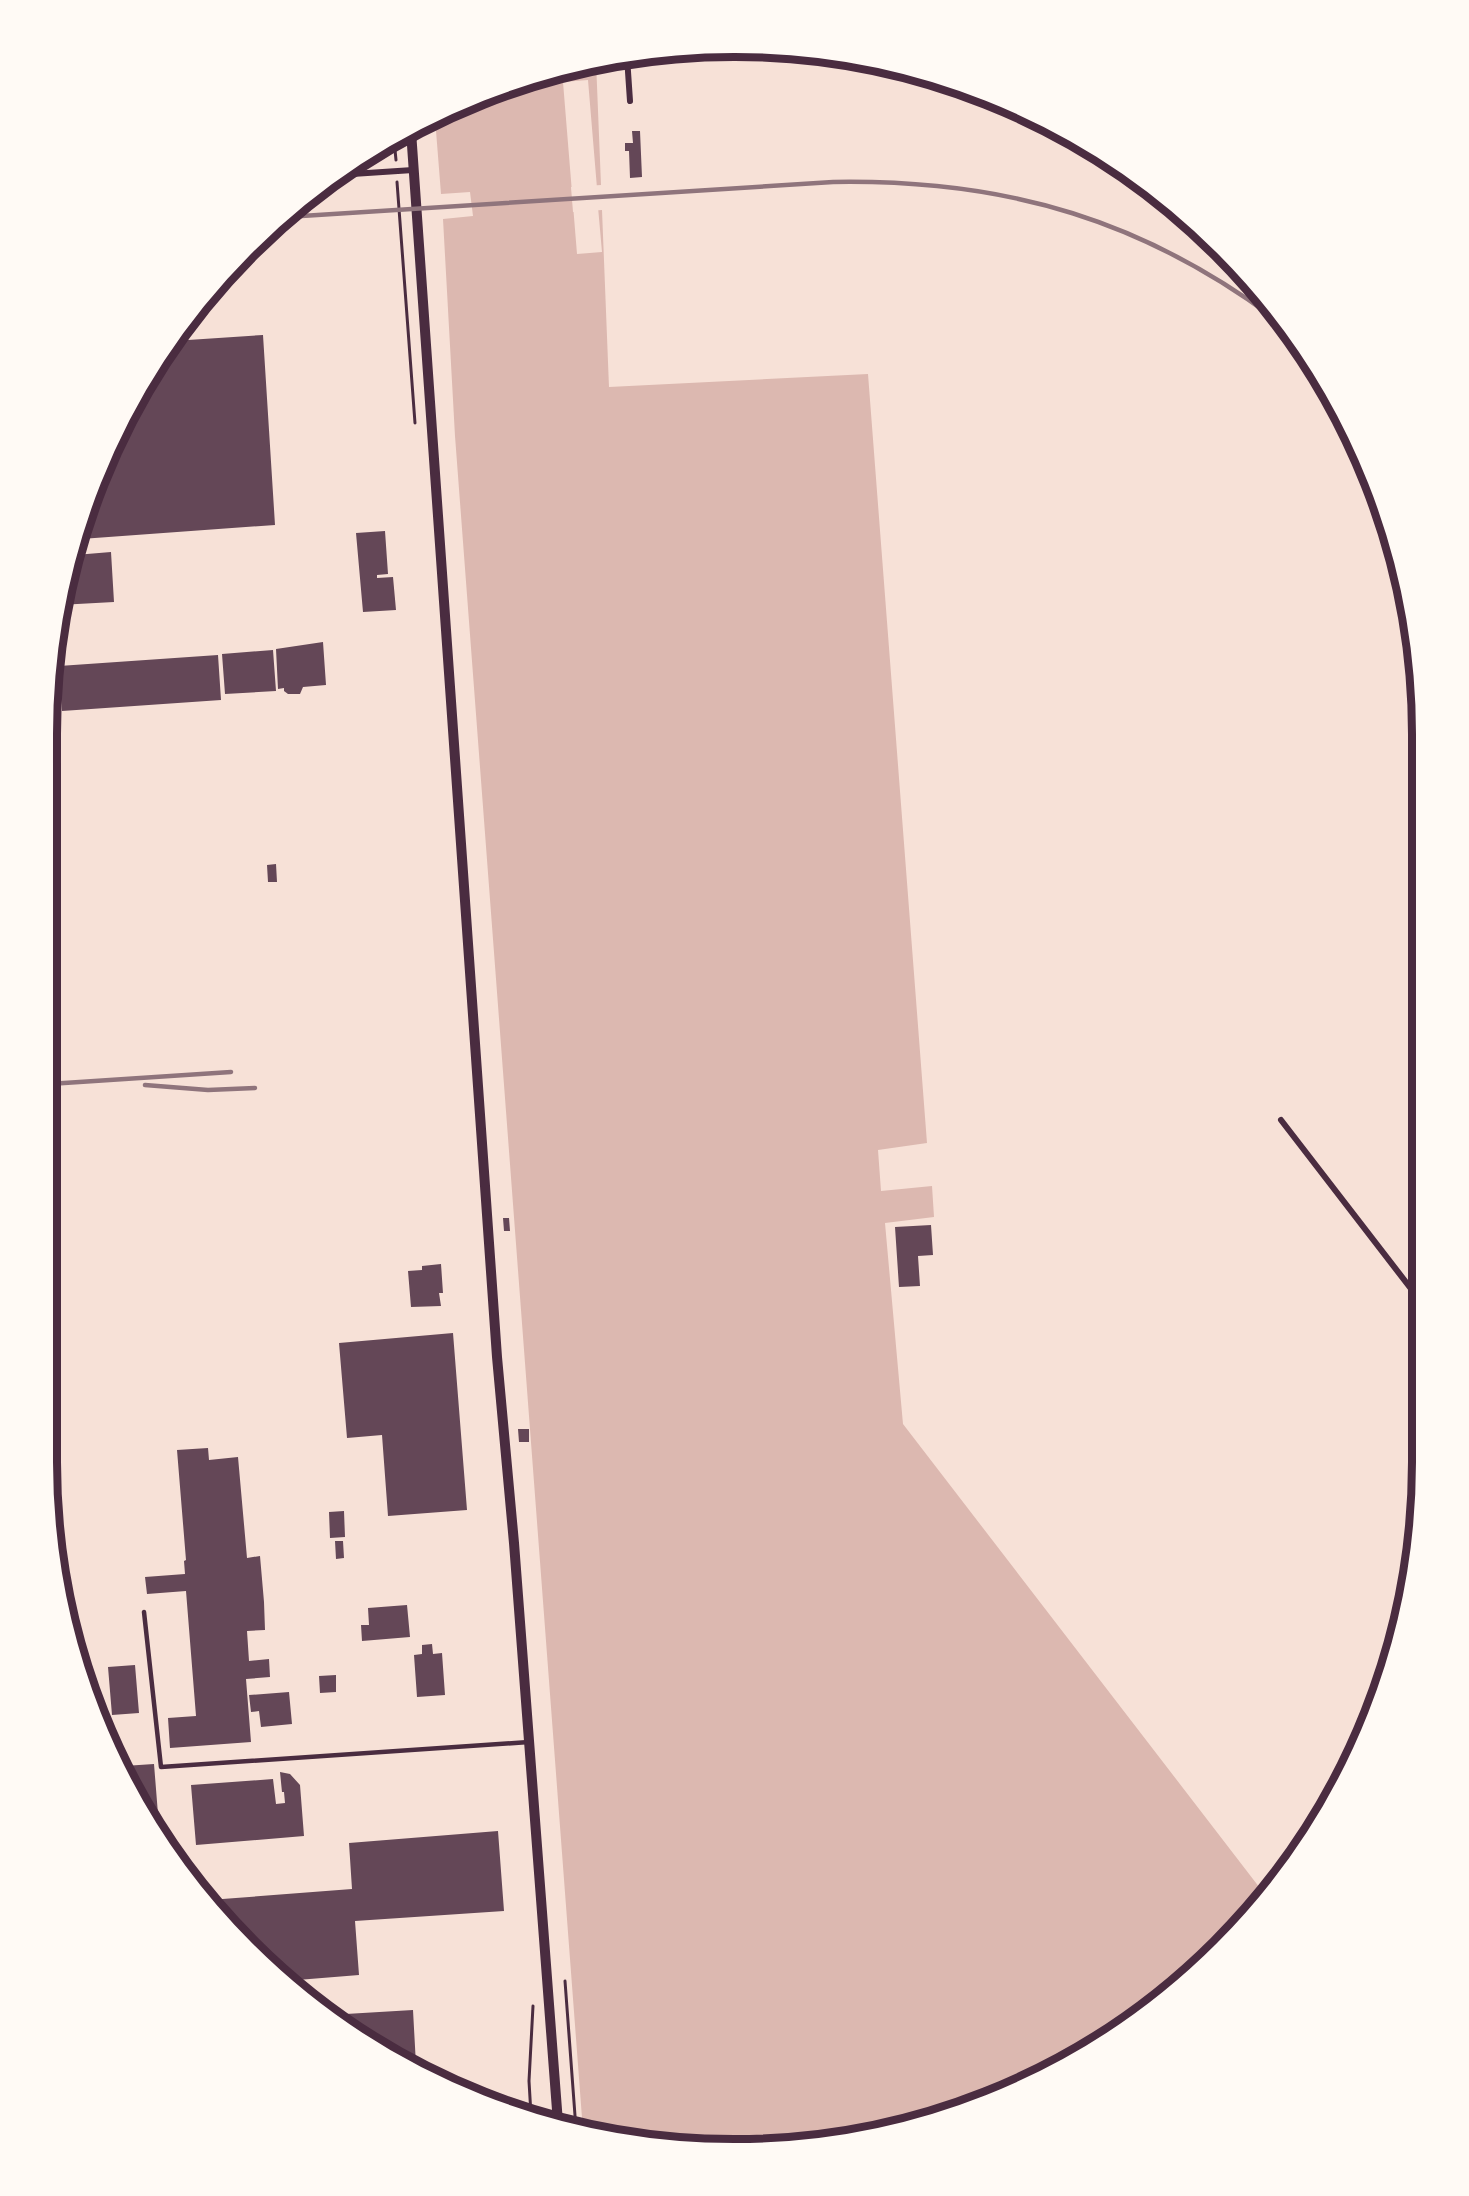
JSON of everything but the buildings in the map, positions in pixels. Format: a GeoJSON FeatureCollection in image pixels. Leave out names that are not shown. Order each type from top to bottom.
{"type":"FeatureCollection","features":[{"type":"Feature","properties":{"kind":"street"},"geometry":{"type":"LineString","coordinates":[[628,66],[630,101]]}},
{"type":"Feature","properties":{"kind":"street"},"geometry":{"type":"LineString","coordinates":[[411,140],[497,1357],[557,2116]]}},
{"type":"Feature","properties":{"kind":"street"},"geometry":{"type":"LineString","coordinates":[[354,174],[413,170]]}},
{"type":"Feature","properties":{"kind":"street"},"geometry":{"type":"LineString","coordinates":[[1281,1120],[1412,1290]]}},
{"type":"Feature","properties":{"kind":"lane"},"geometry":{"type":"LineString","coordinates":[[144,1612],[161,1767],[529,1742]]}},
{"type":"Feature","properties":{"kind":"path"},"geometry":{"type":"LineString","coordinates":[[565,1981],[575,2120]]}},
{"type":"Feature","properties":{"kind":"shaded area"},"geometry":{"type":"Polygon","coordinates":[[[596,71],[601,185],[571,187],[573,212],[602,210],[609,387],[868,374],[927,1143],[878,1150],[881,1191],[932,1186],[934,1217],[885,1223],[903,1424],[1260,1888],[1214,1941],[1181,1971],[1111,2025],[1073,2048],[1034,2069],[952,2103],[867,2126],[779,2138],[734,2139],[690,2138],[646,2133],[582,2121],[455,436],[443,219],[473,216],[470,192],[441,194],[436,127],[517,93],[596,71]]]}},
{"type":"Feature","properties":{"kind":"pier"},"geometry":{"type":"Polygon","coordinates":[[[588,80],[597,188],[574,190],[576,209],[598,207],[602,252],[577,254],[563,82],[588,80]]]}},
{"type":"Feature","properties":{"kind":"railway"},"geometry":{"type":"LineString","coordinates":[[299,216],[833,182],[897,183],[958,188],[1016,198],[1073,213],[1127,233],[1181,259],[1234,290],[1262,310]]}},
{"type":"Feature","properties":{"kind":"railway"},"geometry":{"type":"LineString","coordinates":[[57,1083],[231,1072]]}},
{"type":"Feature","properties":{"kind":"railway"},"geometry":{"type":"LineString","coordinates":[[145,1085],[208,1090],[255,1088]]}}]}
